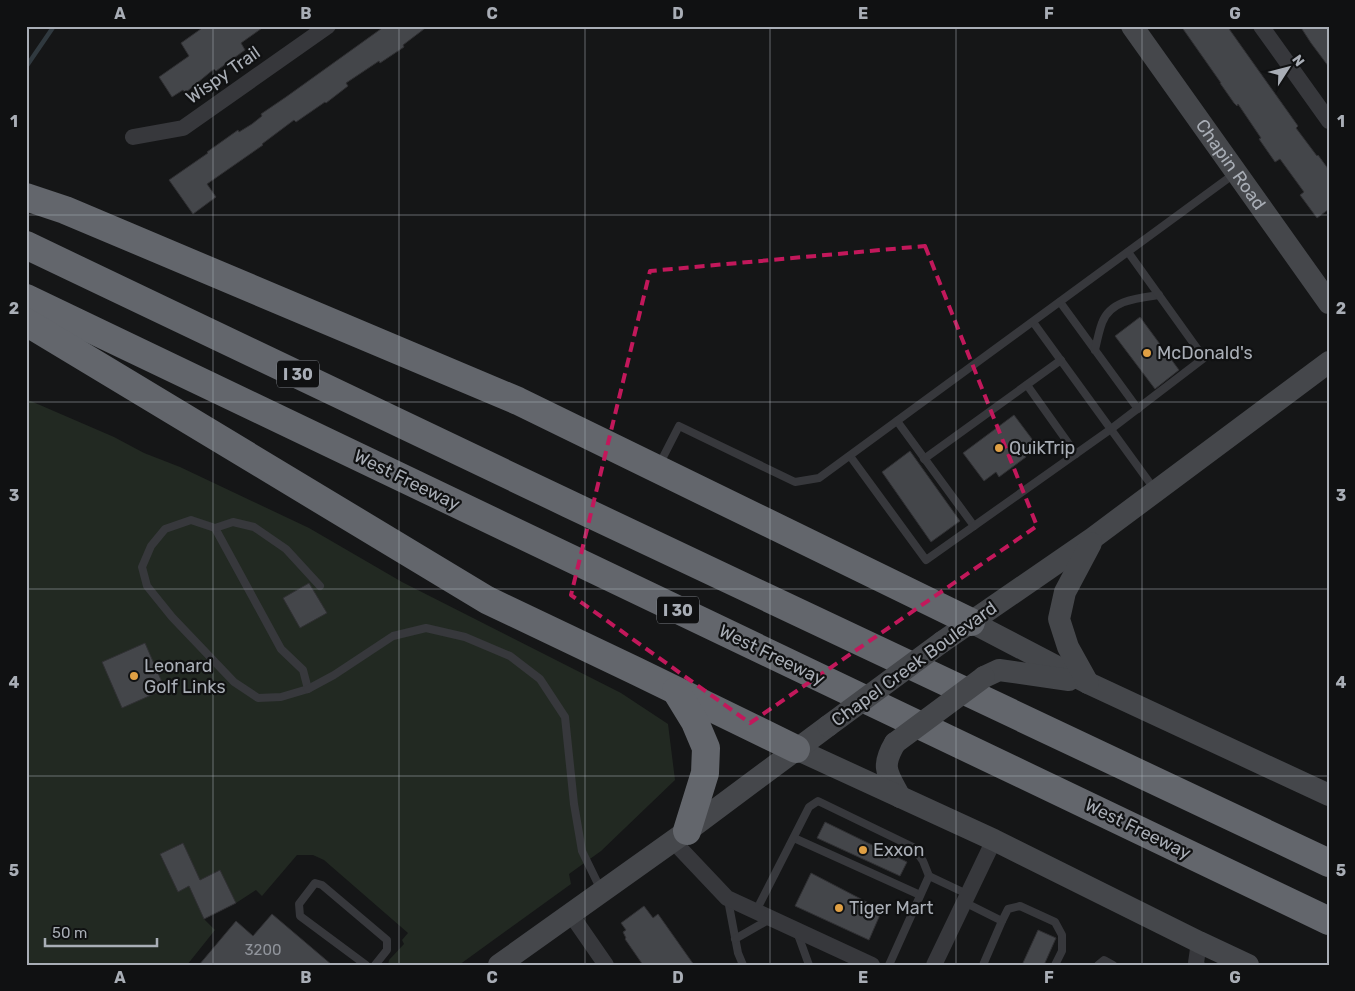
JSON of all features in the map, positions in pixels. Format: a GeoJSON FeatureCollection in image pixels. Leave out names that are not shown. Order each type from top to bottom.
{"type":"FeatureCollection","features":[{"type":"Feature","properties":{"kind":"highway"},"geometry":{"type":"LineString","coordinates":[[26,196],[74,214],[518,401],[971,622]]}},
{"type":"Feature","properties":{"kind":"highway","name":"I 30"},"geometry":{"type":"LineString","coordinates":[[26,245],[1329,863]]}},
{"type":"Feature","properties":{"kind":"highway","name":"West Freeway"},"geometry":{"type":"LineString","coordinates":[[26,298],[1329,921]]}},
{"type":"Feature","properties":{"kind":"highway"},"geometry":{"type":"LineString","coordinates":[[26,322],[487,600],[796,749]]}},
{"type":"Feature","properties":{"kind":"highway"},"geometry":{"type":"LineString","coordinates":[[676,690],[695,722],[706,748],[705,773],[680,836]]}},
{"type":"Feature","properties":{"kind":"main road","name":"Chapin Road"},"geometry":{"type":"LineString","coordinates":[[1132,26],[1329,303]]}},
{"type":"Feature","properties":{"kind":"main road","name":"Chapel Creek Boulevard"},"geometry":{"type":"LineString","coordinates":[[499,965],[680,836],[942,642],[1093,538],[1329,362]]}},
{"type":"Feature","properties":{"kind":"main road"},"geometry":{"type":"LineString","coordinates":[[1088,683],[1068,647],[1059,619],[1064,592],[1093,538]]}},
{"type":"Feature","properties":{"kind":"main road"},"geometry":{"type":"LineString","coordinates":[[971,622],[1088,683],[1329,795]]}},
{"type":"Feature","properties":{"kind":"main road"},"geometry":{"type":"LineString","coordinates":[[900,797],[886,766],[887,756],[895,743],[984,677],[999,670],[1088,683]]}},
{"type":"Feature","properties":{"kind":"main road"},"geometry":{"type":"LineString","coordinates":[[796,749],[994,840],[1248,965]]}},
{"type":"Feature","properties":{"kind":"street","name":"Wispy Trail"},"geometry":{"type":"LineString","coordinates":[[133,137],[183,128],[328,26]]}},
{"type":"Feature","properties":{"kind":"street"},"geometry":{"type":"LineString","coordinates":[[1261,26],[1329,121]]}},
{"type":"Feature","properties":{"kind":"street"},"geometry":{"type":"LineString","coordinates":[[680,836],[727,898],[872,965]]}},
{"type":"Feature","properties":{"kind":"street"},"geometry":{"type":"LineString","coordinates":[[934,965],[994,840]]}},
{"type":"Feature","properties":{"kind":"street"},"geometry":{"type":"LineString","coordinates":[[570,913],[606,965]]}},
{"type":"Feature","properties":{"kind":"street"},"geometry":{"type":"LineString","coordinates":[[1197,965],[1199,942]]}},
{"type":"Feature","properties":{"kind":"lane"},"geometry":{"type":"LineString","coordinates":[[656,468],[679,426],[795,482],[819,478],[1236,173]]}},
{"type":"Feature","properties":{"kind":"lane"},"geometry":{"type":"LineString","coordinates":[[850,456],[926,560],[1111,429],[1204,358],[1128,252]]}},
{"type":"Feature","properties":{"kind":"lane"},"geometry":{"type":"LineString","coordinates":[[1095,350],[1103,321],[1111,309],[1136,298],[1159,295]]}},
{"type":"Feature","properties":{"kind":"lane"},"geometry":{"type":"LineString","coordinates":[[1060,302],[1138,409]]}},
{"type":"Feature","properties":{"kind":"lane"},"geometry":{"type":"LineString","coordinates":[[1033,322],[1156,491]]}},
{"type":"Feature","properties":{"kind":"lane"},"geometry":{"type":"LineString","coordinates":[[924,459],[1061,360]]}},
{"type":"Feature","properties":{"kind":"lane"},"geometry":{"type":"LineString","coordinates":[[1026,385],[1076,454]]}},
{"type":"Feature","properties":{"kind":"lane"},"geometry":{"type":"LineString","coordinates":[[897,421],[974,526]]}},
{"type":"Feature","properties":{"kind":"lane"},"geometry":{"type":"LineString","coordinates":[[320,586],[286,549],[254,527],[233,522],[215,528],[191,520],[165,529],[151,546],[142,567],[146,586],[172,617],[234,682],[258,698],[280,697],[308,689],[334,675],[393,636],[426,628],[465,637],[510,656],[540,679],[565,717],[574,804],[582,851],[602,892]]}},
{"type":"Feature","properties":{"kind":"lane"},"geometry":{"type":"LineString","coordinates":[[215,528],[280,649],[303,670],[308,689]]}},
{"type":"Feature","properties":{"kind":"lane"},"geometry":{"type":"LineString","coordinates":[[756,911],[809,807],[818,801],[913,847],[923,860],[929,876],[1002,921]]}},
{"type":"Feature","properties":{"kind":"lane"},"geometry":{"type":"LineString","coordinates":[[794,838],[920,896]]}},
{"type":"Feature","properties":{"kind":"lane"},"geometry":{"type":"LineString","coordinates":[[889,965],[929,876]]}},
{"type":"Feature","properties":{"kind":"lane"},"geometry":{"type":"LineString","coordinates":[[366,965],[300,916],[299,904],[315,883],[322,885],[387,940],[387,950],[375,965]]}},
{"type":"Feature","properties":{"kind":"lane"},"geometry":{"type":"LineString","coordinates":[[727,898],[738,953],[743,965]]}},
{"type":"Feature","properties":{"kind":"lane"},"geometry":{"type":"LineString","coordinates":[[983,965],[1008,909],[1020,906],[1055,922],[1062,935],[1062,952],[1055,965]]}},
{"type":"Feature","properties":{"kind":"lane"},"geometry":{"type":"LineString","coordinates":[[735,939],[772,918]]}},
{"type":"Feature","properties":{"kind":"lane"},"geometry":{"type":"LineString","coordinates":[[796,929],[809,965]]}},
{"type":"Feature","properties":{"kind":"lane"},"geometry":{"type":"LineString","coordinates":[[1098,965],[1104,960],[1113,965]]}},
{"type":"Feature","properties":{"kind":"highlighted area"},"geometry":{"type":"Polygon","coordinates":[[[925,246],[1037,526],[750,723],[571,595],[650,271],[925,246]]]}},
{"type":"Feature","properties":{"kind":"shaded area","name":"Leonard Golf Links"},"geometry":{"type":"Polygon","coordinates":[[[26,399],[114,437],[144,453],[180,467],[309,528],[402,582],[621,693],[668,724],[675,780],[601,851],[569,874],[571,884],[459,965],[388,965],[389,960],[404,944],[402,940],[408,933],[324,860],[313,855],[297,855],[262,896],[256,890],[236,903],[220,870],[200,880],[182,843],[160,855],[178,891],[189,886],[204,919],[215,930],[187,965],[26,965],[26,399]]]}},
{"type":"Feature","properties":{"kind":"building"},"geometry":{"type":"Polygon","coordinates":[[[205,26],[265,26],[241,43],[245,50],[216,71],[214,69],[185,93],[183,90],[172,97],[159,77],[189,56],[181,43],[205,26]]]}},
{"type":"Feature","properties":{"kind":"building"},"geometry":{"type":"Polygon","coordinates":[[[385,26],[428,26],[403,45],[404,47],[346,83],[348,86],[326,103],[296,122],[294,120],[263,145],[207,184],[216,197],[193,214],[169,180],[238,130],[239,132],[252,124],[262,116],[261,114],[385,26]]]}},
{"type":"Feature","properties":{"kind":"building"},"geometry":{"type":"Polygon","coordinates":[[[1181,26],[1227,26],[1298,126],[1296,128],[1329,170],[1329,209],[1317,218],[1300,195],[1304,192],[1280,159],[1275,162],[1238,104],[1237,106],[1234,103],[1181,26]]]}},
{"type":"Feature","properties":{"kind":"building"},"geometry":{"type":"Polygon","coordinates":[[[1300,26],[1329,26],[1329,67],[1311,43],[1300,26]]]}},
{"type":"Feature","properties":{"kind":"building","name":"McDonald's"},"geometry":{"type":"Polygon","coordinates":[[[1140,317],[1179,370],[1155,389],[1115,336],[1140,317]]]}},
{"type":"Feature","properties":{"kind":"building","name":"QuikTrip"},"geometry":{"type":"Polygon","coordinates":[[[1014,415],[1035,443],[1023,452],[1026,457],[999,477],[996,472],[984,481],[963,453],[1014,415]]]}},
{"type":"Feature","properties":{"kind":"building"},"geometry":{"type":"Polygon","coordinates":[[[910,451],[960,521],[931,542],[882,472],[910,451]]]}},
{"type":"Feature","properties":{"kind":"building"},"geometry":{"type":"Polygon","coordinates":[[[309,583],[327,613],[300,628],[283,598],[309,583]]]}},
{"type":"Feature","properties":{"kind":"building","name":"Leonard Golf Links"},"geometry":{"type":"Polygon","coordinates":[[[145,643],[165,689],[122,708],[102,662],[145,643]]]}},
{"type":"Feature","properties":{"kind":"building","name":"Exxon"},"geometry":{"type":"Polygon","coordinates":[[[825,822],[907,862],[900,876],[817,838],[825,822]]]}},
{"type":"Feature","properties":{"kind":"building"},"geometry":{"type":"Polygon","coordinates":[[[183,843],[200,880],[220,870],[236,903],[204,919],[189,886],[178,892],[160,854],[183,843]]]}},
{"type":"Feature","properties":{"kind":"building","name":"Tiger Mart"},"geometry":{"type":"Polygon","coordinates":[[[811,873],[882,910],[869,940],[795,906],[811,873]]]}},
{"type":"Feature","properties":{"kind":"building"},"geometry":{"type":"Polygon","coordinates":[[[644,906],[653,918],[658,914],[694,965],[643,965],[625,939],[623,932],[626,930],[621,923],[644,906]]]}},
{"type":"Feature","properties":{"kind":"building"},"geometry":{"type":"Polygon","coordinates":[[[272,914],[332,965],[199,965],[236,921],[253,936],[272,914]]]}},
{"type":"Feature","properties":{"kind":"building"},"geometry":{"type":"Polygon","coordinates":[[[1038,930],[1056,938],[1044,965],[1022,965],[1038,930]]]}},
{"type":"Feature","properties":{"kind":"waterway"},"geometry":{"type":"LineString","coordinates":[[26,67],[54,26]]}},
{"type":"Feature","properties":{"kind":"place","name":"McDonald's"},"geometry":{"type":"Point","coordinates":[1147,353]}},
{"type":"Feature","properties":{"kind":"place","name":"QuikTrip"},"geometry":{"type":"Point","coordinates":[999,448]}},
{"type":"Feature","properties":{"kind":"place","name":"Leonard Golf Links"},"geometry":{"type":"Point","coordinates":[134,676]}},
{"type":"Feature","properties":{"kind":"place","name":"Exxon"},"geometry":{"type":"Point","coordinates":[863,850]}},
{"type":"Feature","properties":{"kind":"place","name":"Tiger Mart"},"geometry":{"type":"Point","coordinates":[839,908]}}]}
